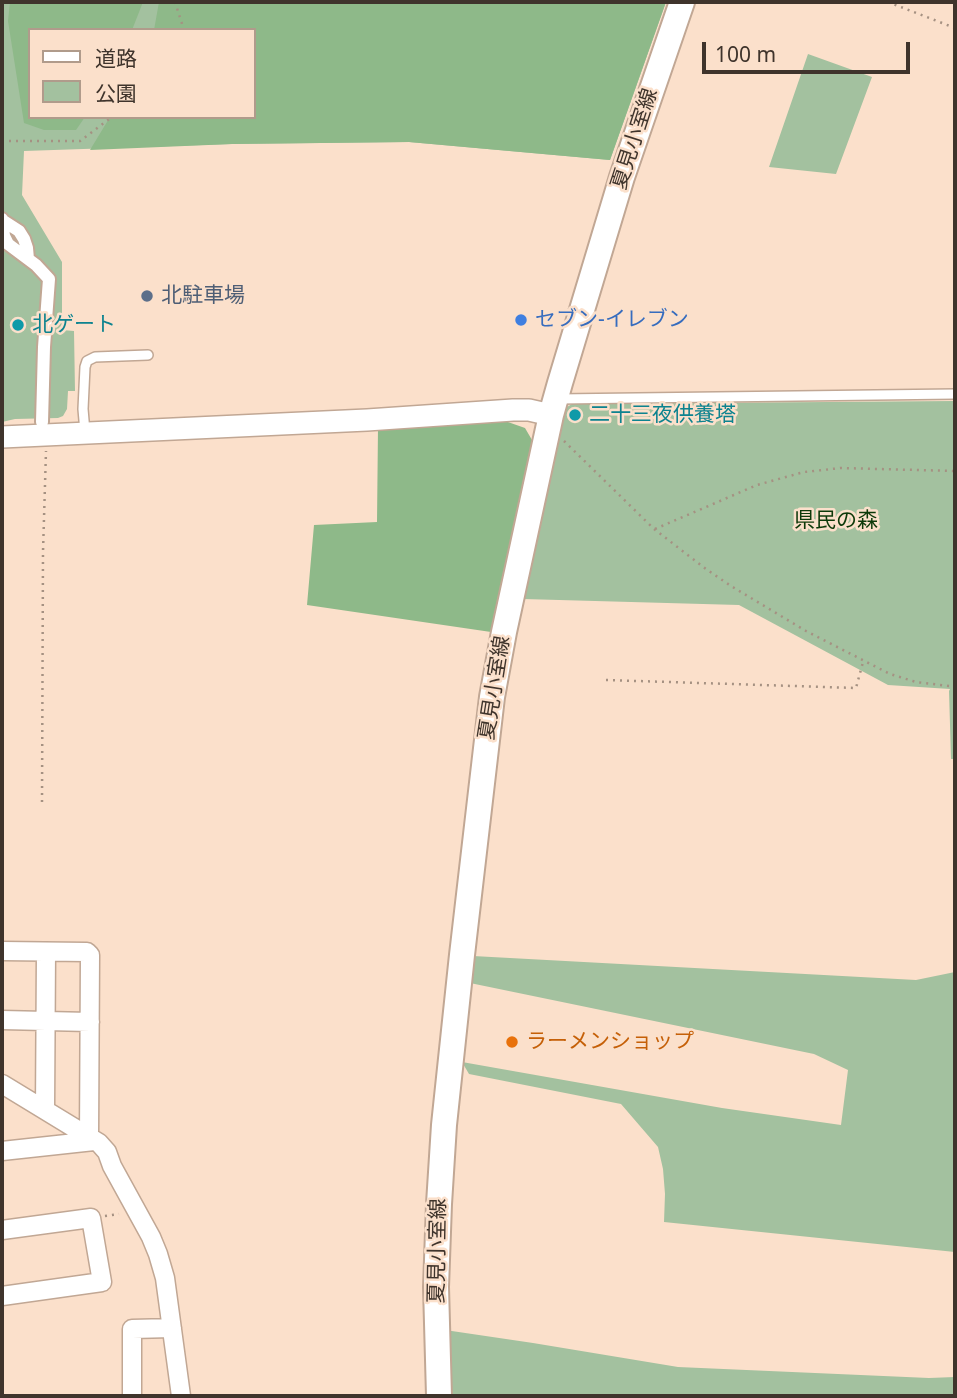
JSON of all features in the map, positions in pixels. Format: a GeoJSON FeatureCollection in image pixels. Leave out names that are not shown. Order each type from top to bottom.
{"type":"FeatureCollection","features":[{"type":"Feature","properties":{"kind":"main road","name":"夏見小室線"},"geometry":{"type":"LineString","coordinates":[[439,1396],[436,1287],[444,1125],[480,795],[501,645],[555,417],[622,177],[682,2]]}},
{"type":"Feature","properties":{"kind":"street"},"geometry":{"type":"LineString","coordinates":[[2,219],[8,244],[49,279],[44,339],[45,428]]}},
{"type":"Feature","properties":{"kind":"street"},"geometry":{"type":"LineString","coordinates":[[2,437],[45,428],[85,432],[381,419],[513,410],[529,410],[555,417]]}},
{"type":"Feature","properties":{"kind":"street"},"geometry":{"type":"LineString","coordinates":[[2,951],[87,952],[90,955],[92,1139]]}},
{"type":"Feature","properties":{"kind":"street"},"geometry":{"type":"LineString","coordinates":[[44,1110],[46,951]]}},
{"type":"Feature","properties":{"kind":"street"},"geometry":{"type":"LineString","coordinates":[[2,1020],[90,1022]]}},
{"type":"Feature","properties":{"kind":"street"},"geometry":{"type":"LineString","coordinates":[[2,1084],[92,1139],[107,1152],[112,1166],[152,1237],[158,1254],[165,1278],[181,1396]]}},
{"type":"Feature","properties":{"kind":"street"},"geometry":{"type":"LineString","coordinates":[[2,1151],[92,1139]]}},
{"type":"Feature","properties":{"kind":"street"},"geometry":{"type":"LineString","coordinates":[[2,1230],[91,1218],[102,1282],[2,1296]]}},
{"type":"Feature","properties":{"kind":"street"},"geometry":{"type":"LineString","coordinates":[[132,1396],[132,1329],[172,1328]]}},
{"type":"Feature","properties":{"kind":"lane"},"geometry":{"type":"LineString","coordinates":[[85,432],[83,409],[87,361],[95,357],[148,355]]}},
{"type":"Feature","properties":{"kind":"lane"},"geometry":{"type":"LineString","coordinates":[[555,417],[955,394]]}},
{"type":"Feature","properties":{"kind":"path"},"geometry":{"type":"LineString","coordinates":[[175,2],[183,28]]}},
{"type":"Feature","properties":{"kind":"path"},"geometry":{"type":"LineString","coordinates":[[888,2],[955,28]]}},
{"type":"Feature","properties":{"kind":"path"},"geometry":{"type":"LineString","coordinates":[[2,141],[80,141],[109,119]]}},
{"type":"Feature","properties":{"kind":"path"},"geometry":{"type":"LineString","coordinates":[[555,417],[654,529],[731,586],[806,631],[890,674],[916,682],[955,686]]}},
{"type":"Feature","properties":{"kind":"path"},"geometry":{"type":"LineString","coordinates":[[42,802],[45,428]]}},
{"type":"Feature","properties":{"kind":"path"},"geometry":{"type":"LineString","coordinates":[[654,529],[757,485],[804,472],[841,468],[955,471]]}},
{"type":"Feature","properties":{"kind":"path"},"geometry":{"type":"LineString","coordinates":[[606,680],[856,688],[863,661]]}},
{"type":"Feature","properties":{"kind":"path"},"geometry":{"type":"LineString","coordinates":[[91,1218],[136,1209]]}},
{"type":"Feature","properties":{"kind":"green space"},"geometry":{"type":"Polygon","coordinates":[[[2,2],[666,2],[610,160],[409,142],[232,144],[24,151],[22,195],[62,262],[62,330],[74,331],[75,391],[68,391],[67,409],[63,416],[2,422],[2,2]]]}},
{"type":"Feature","properties":{"kind":"green space"},"geometry":{"type":"Polygon","coordinates":[[[10,2],[143,2],[133,28],[28,28],[28,119],[84,119],[76,130],[44,130],[24,123],[8,21],[10,2]]]}},
{"type":"Feature","properties":{"kind":"green space"},"geometry":{"type":"Polygon","coordinates":[[[159,2],[666,2],[610,160],[409,142],[232,144],[90,150],[109,119],[256,119],[256,28],[154,28],[159,2]]]}},
{"type":"Feature","properties":{"kind":"green space"},"geometry":{"type":"Polygon","coordinates":[[[808,54],[872,77],[836,174],[769,167],[808,54]]]}},
{"type":"Feature","properties":{"kind":"green space","name":"県民の森"},"geometry":{"type":"Polygon","coordinates":[[[955,401],[955,759],[951,759],[950,689],[888,685],[739,605],[523,599],[557,444],[567,407],[572,404],[955,401]]]}},
{"type":"Feature","properties":{"kind":"green space"},"geometry":{"type":"Polygon","coordinates":[[[505,421],[525,428],[532,440],[532,447],[491,632],[307,605],[314,525],[377,522],[378,428],[505,421]]]}},
{"type":"Feature","properties":{"kind":"green space"},"geometry":{"type":"Polygon","coordinates":[[[473,956],[916,980],[955,972],[955,1252],[664,1222],[663,1169],[658,1147],[621,1104],[469,1074],[462,1062],[722,1108],[841,1125],[848,1070],[814,1054],[470,983],[473,956]]]}},
{"type":"Feature","properties":{"kind":"green space"},"geometry":{"type":"Polygon","coordinates":[[[445,1330],[678,1367],[955,1377],[955,1396],[447,1396],[445,1330]]]}},
{"type":"Feature","properties":{"kind":"place","name":"北駐車場"},"geometry":{"type":"Point","coordinates":[147,296]}},
{"type":"Feature","properties":{"kind":"place","name":"セブン-イレブン"},"geometry":{"type":"Point","coordinates":[521,320]}},
{"type":"Feature","properties":{"kind":"place","name":"北ゲート"},"geometry":{"type":"Point","coordinates":[18,325]}},
{"type":"Feature","properties":{"kind":"place","name":"二十三夜供養塔"},"geometry":{"type":"Point","coordinates":[575,415]}},
{"type":"Feature","properties":{"kind":"place","name":"ラーメンショップ"},"geometry":{"type":"Point","coordinates":[512,1042]}}]}
